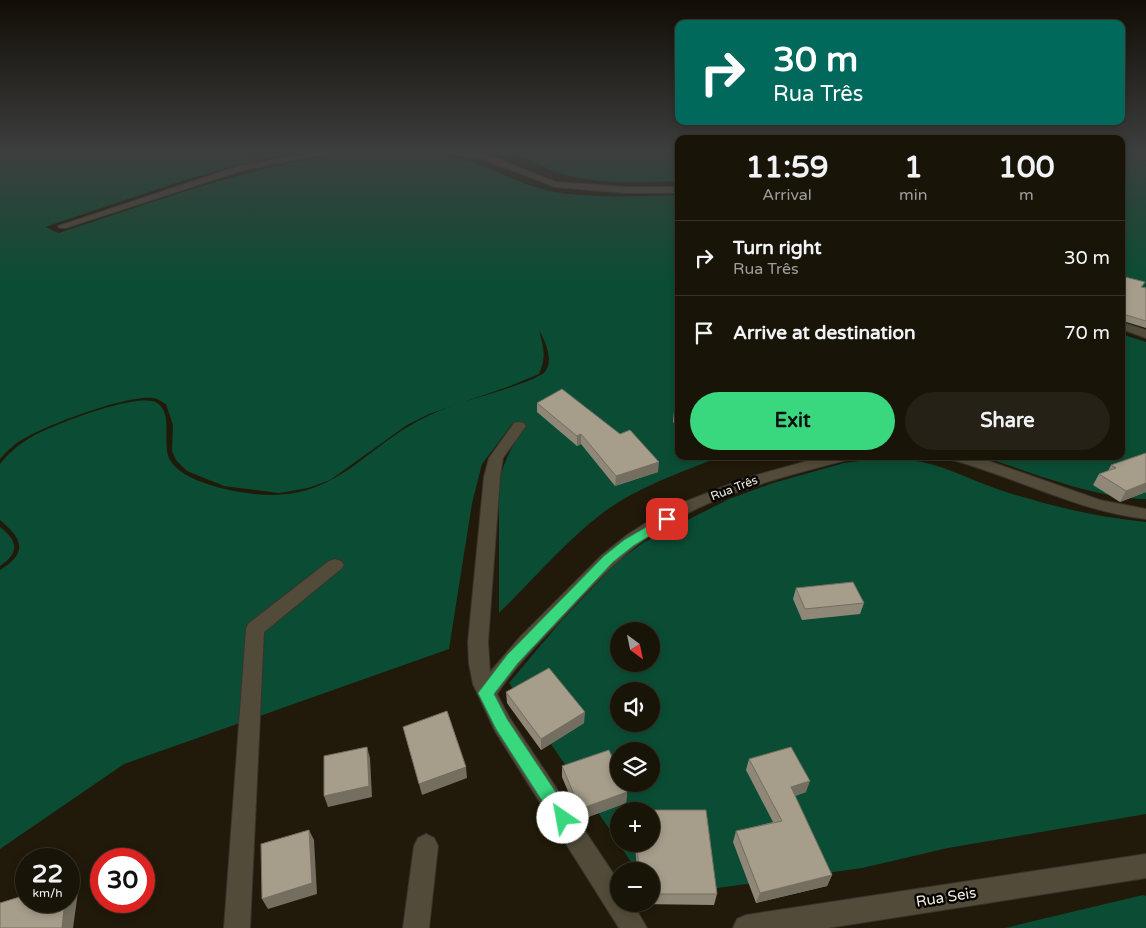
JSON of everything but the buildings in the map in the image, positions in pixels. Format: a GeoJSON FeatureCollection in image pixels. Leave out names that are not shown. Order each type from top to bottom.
{"type":"FeatureCollection","features":[{"type":"Feature","properties":{"kind":"street"},"geometry":{"type":"LineString","coordinates":[[63,226],[161,194]]}},
{"type":"Feature","properties":{"kind":"street"},"geometry":{"type":"LineString","coordinates":[[1125,326],[1146,334]]}},
{"type":"Feature","properties":{"kind":"street"},"geometry":{"type":"LineString","coordinates":[[519,426],[496,458],[492,477],[477,658],[486,693],[502,724],[634,928]]}},
{"type":"Feature","properties":{"kind":"street","name":"Rua Três"},"geometry":{"type":"LineString","coordinates":[[486,693],[500,673],[552,617],[608,559],[628,543],[681,512],[737,486],[779,472],[829,460]]}},
{"type":"Feature","properties":{"kind":"street"},"geometry":{"type":"LineString","coordinates":[[968,460],[1109,508],[1146,514]]}},
{"type":"Feature","properties":{"kind":"street"},"geometry":{"type":"LineString","coordinates":[[237,928],[255,629],[335,565]]}},
{"type":"Feature","properties":{"kind":"street"},"geometry":{"type":"LineString","coordinates":[[416,928],[426,846]]}},
{"type":"Feature","properties":{"kind":"street","name":"Rua Seis"},"geometry":{"type":"LineString","coordinates":[[746,928],[1146,866]]}},
{"type":"Feature","properties":{"kind":"green space"},"geometry":{"type":"Polygon","coordinates":[[[0,194],[142,194],[45,227],[59,233],[177,194],[675,195],[675,460],[712,460],[668,477],[617,503],[586,526],[499,613],[499,482],[503,466],[526,426],[512,424],[482,464],[472,503],[449,649],[124,764],[0,849],[0,570],[15,558],[19,546],[14,533],[0,520],[0,464],[13,450],[38,434],[72,419],[113,406],[147,401],[157,403],[165,414],[168,453],[170,460],[176,468],[196,480],[234,491],[255,494],[284,494],[308,490],[329,481],[349,469],[407,427],[455,405],[429,414],[407,425],[330,480],[308,488],[279,493],[224,486],[187,471],[176,460],[172,451],[173,425],[166,404],[154,398],[125,401],[89,412],[38,431],[19,441],[0,459],[0,194]],[[539,330],[544,357],[539,374],[456,405],[533,379],[544,373],[549,363],[549,357],[539,330]]]}},
{"type":"Feature","properties":{"kind":"green space"},"geometry":{"type":"Polygon","coordinates":[[[1125,194],[1146,194],[1146,325],[1125,318],[1125,194]]]}},
{"type":"Feature","properties":{"kind":"green space"},"geometry":{"type":"Polygon","coordinates":[[[1125,335],[1146,342],[1146,499],[1104,494],[1042,477],[993,460],[1125,460],[1125,335]]]}},
{"type":"Feature","properties":{"kind":"green space"},"geometry":{"type":"Polygon","coordinates":[[[867,460],[906,460],[943,468],[997,489],[1052,505],[1089,514],[1146,522],[1146,814],[948,848],[862,868],[660,896],[660,862],[631,862],[624,852],[660,852],[660,802],[610,802],[610,830],[509,683],[562,620],[617,562],[644,542],[729,499],[773,483],[844,463],[867,460]]]}},
{"type":"Feature","properties":{"kind":"green space"},"geometry":{"type":"Polygon","coordinates":[[[0,527],[11,538],[14,547],[11,557],[0,566],[0,527]]]}},
{"type":"Feature","properties":{"kind":"green space"},"geometry":{"type":"Polygon","coordinates":[[[1143,895],[1146,896],[1146,928],[1005,928],[1143,895]]]}},
{"type":"Feature","properties":{"kind":"route"},"geometry":{"type":"LineString","coordinates":[[563,818],[502,724],[486,693],[512,659],[608,559],[628,543],[667,519]]}}]}
